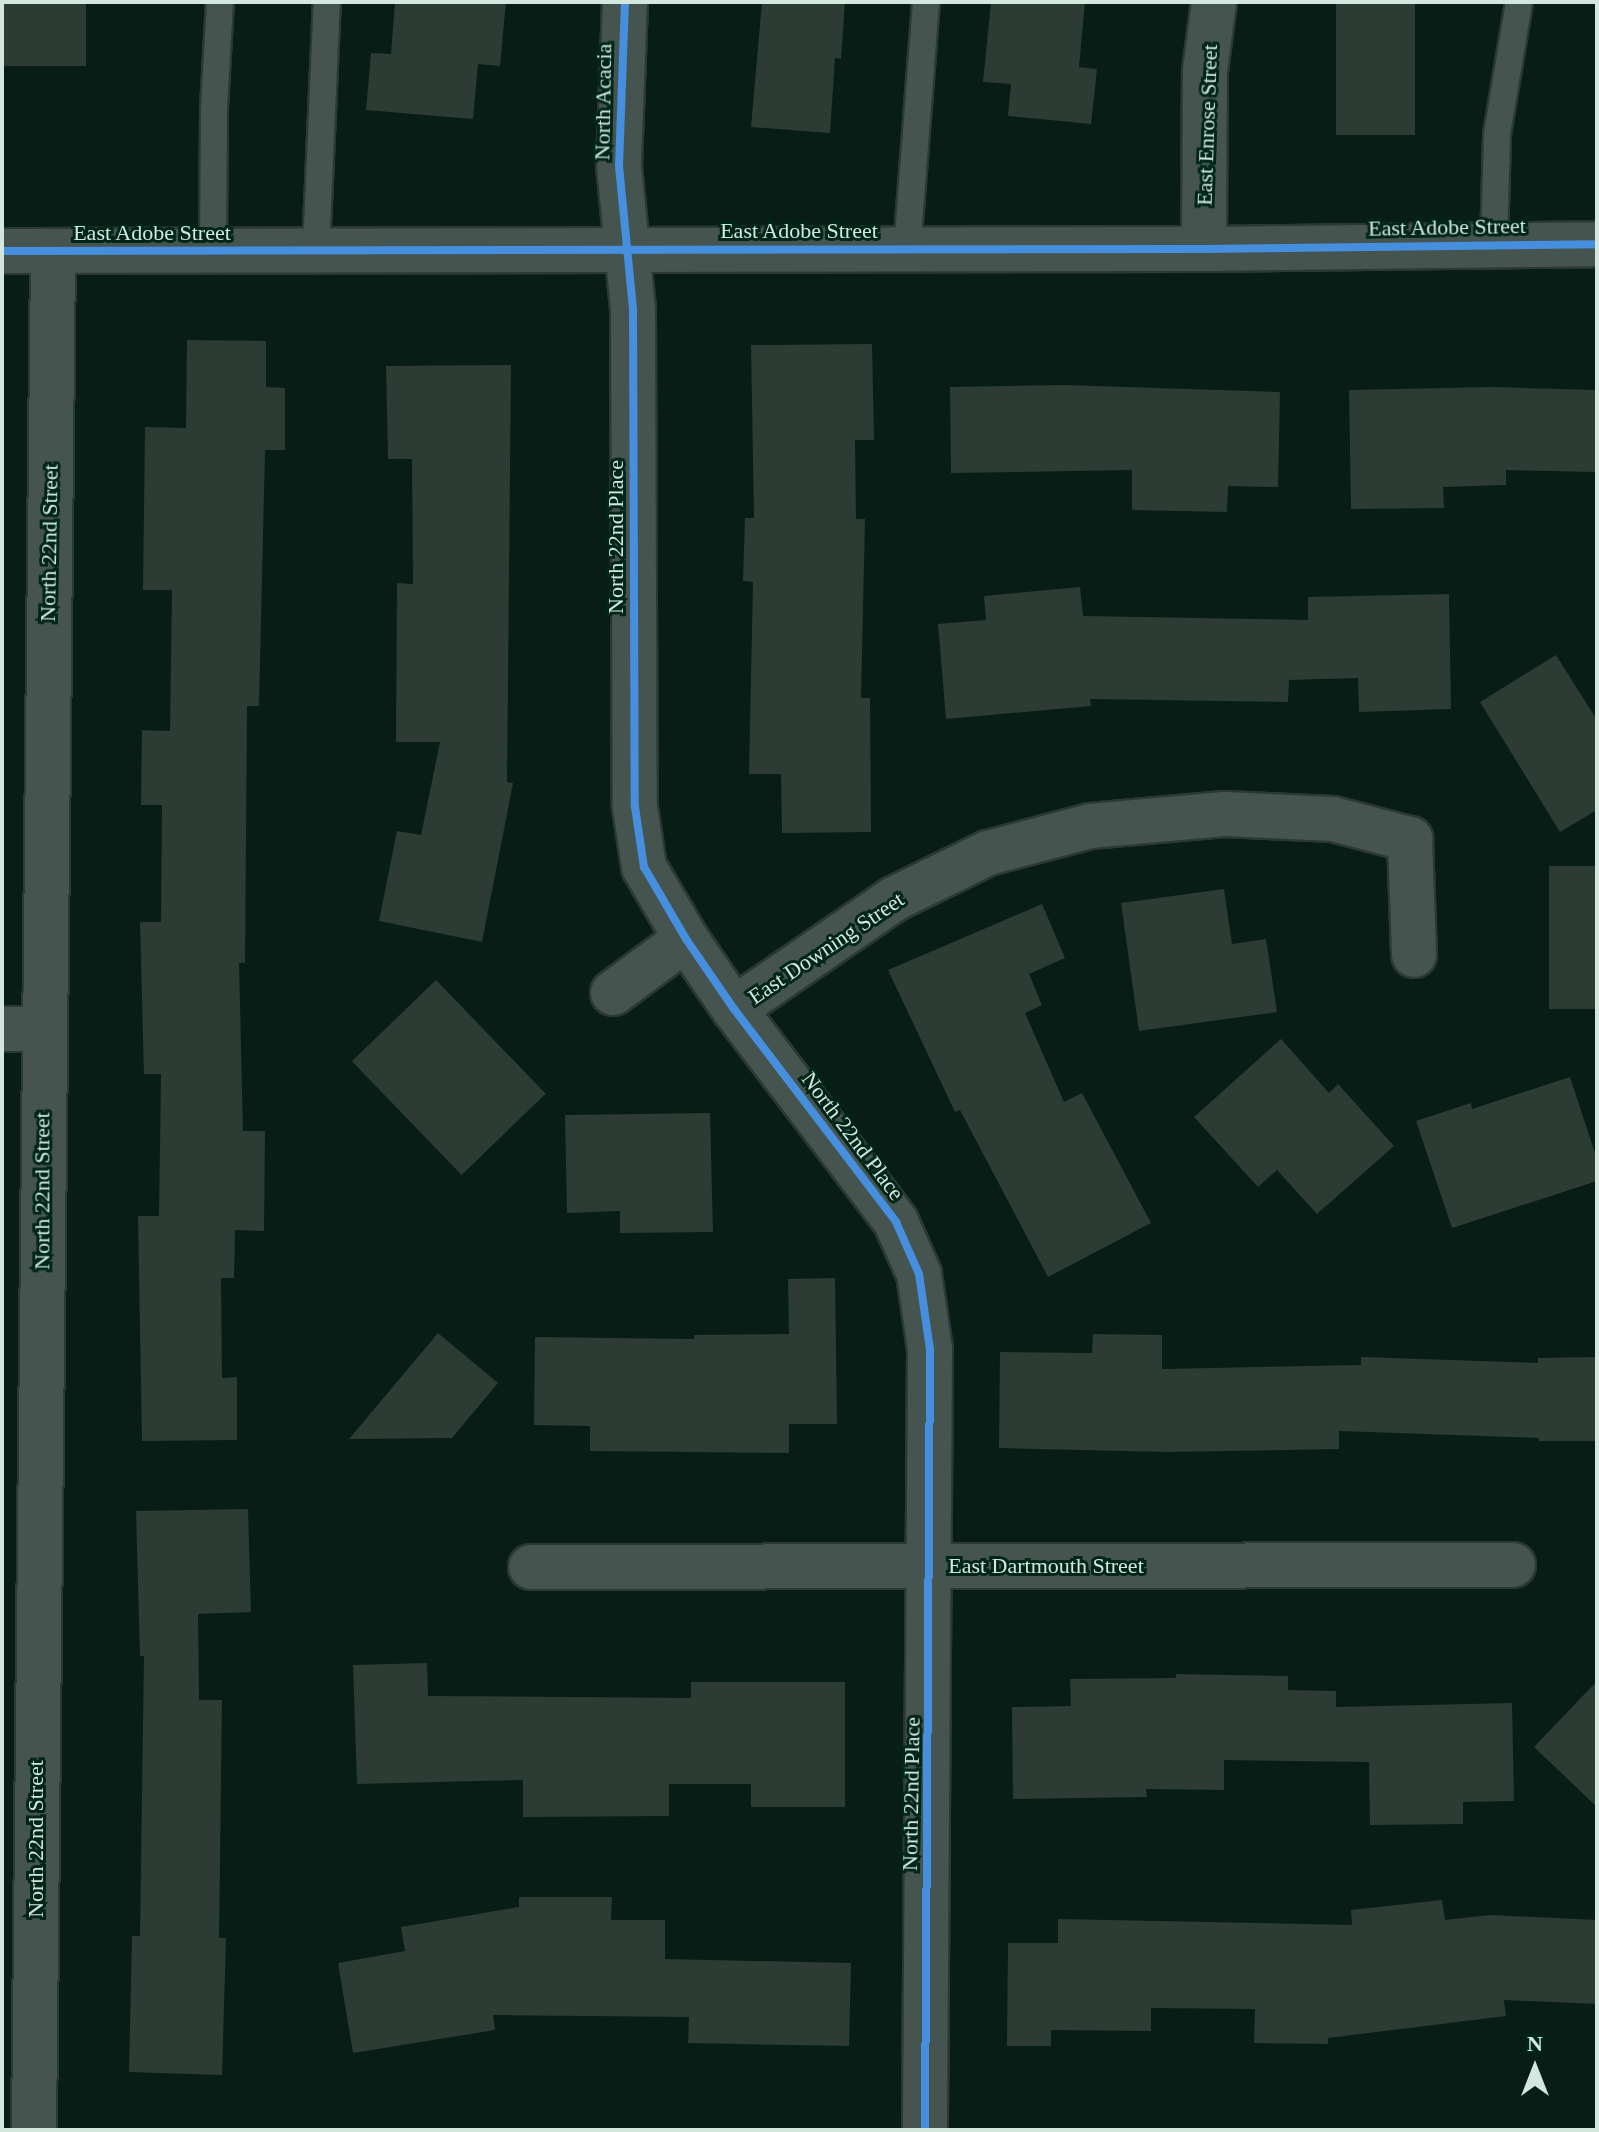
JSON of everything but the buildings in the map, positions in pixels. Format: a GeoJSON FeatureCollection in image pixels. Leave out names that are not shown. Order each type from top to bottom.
{"type":"FeatureCollection","features":[{"type":"Feature","properties":{"kind":"street","name":"North Acacia"},"geometry":{"type":"LineString","coordinates":[[625,2],[619,166],[627,250]]}},
{"type":"Feature","properties":{"kind":"street","name":"East Enrose Street"},"geometry":{"type":"LineString","coordinates":[[1204,249],[1205,71],[1214,2]]}},
{"type":"Feature","properties":{"kind":"street","name":"East Adobe Street"},"geometry":{"type":"LineString","coordinates":[[2,251],[1204,249],[1597,244]]}},
{"type":"Feature","properties":{"kind":"street","name":"North 22nd Place"},"geometry":{"type":"LineString","coordinates":[[627,250],[633,310],[635,807],[644,867],[686,939],[734,1009],[896,1222],[919,1274],[930,1349],[925,2130]]}},
{"type":"Feature","properties":{"kind":"street","name":"North 22nd Street"},"geometry":{"type":"LineString","coordinates":[[34,2130],[22,1029],[53,251]]}},
{"type":"Feature","properties":{"kind":"street","name":"East Downing Street"},"geometry":{"type":"LineString","coordinates":[[734,1009],[894,899],[988,853],[1090,826],[1224,814],[1333,819],[1410,839],[1414,955]]}},
{"type":"Feature","properties":{"kind":"street"},"geometry":{"type":"LineString","coordinates":[[613,993],[686,939]]}},
{"type":"Feature","properties":{"kind":"street","name":"East Dartmouth Street"},"geometry":{"type":"LineString","coordinates":[[531,1567],[1513,1565]]}},
{"type":"Feature","properties":{"kind":"lane"},"geometry":{"type":"LineString","coordinates":[[213,252],[214,108],[220,2]]}},
{"type":"Feature","properties":{"kind":"lane"},"geometry":{"type":"LineString","coordinates":[[316,250],[327,2]]}},
{"type":"Feature","properties":{"kind":"lane"},"geometry":{"type":"LineString","coordinates":[[907,249],[926,2]]}},
{"type":"Feature","properties":{"kind":"lane"},"geometry":{"type":"LineString","coordinates":[[1494,244],[1497,134],[1519,2]]}},
{"type":"Feature","properties":{"kind":"cycle path"},"geometry":{"type":"LineString","coordinates":[[625,2],[619,166],[633,310],[635,807],[644,867],[686,939],[734,1009],[896,1222],[919,1274],[930,1349],[925,2130]]}},
{"type":"Feature","properties":{"kind":"cycle path"},"geometry":{"type":"LineString","coordinates":[[2,251],[1204,249],[1597,244]]}}]}
